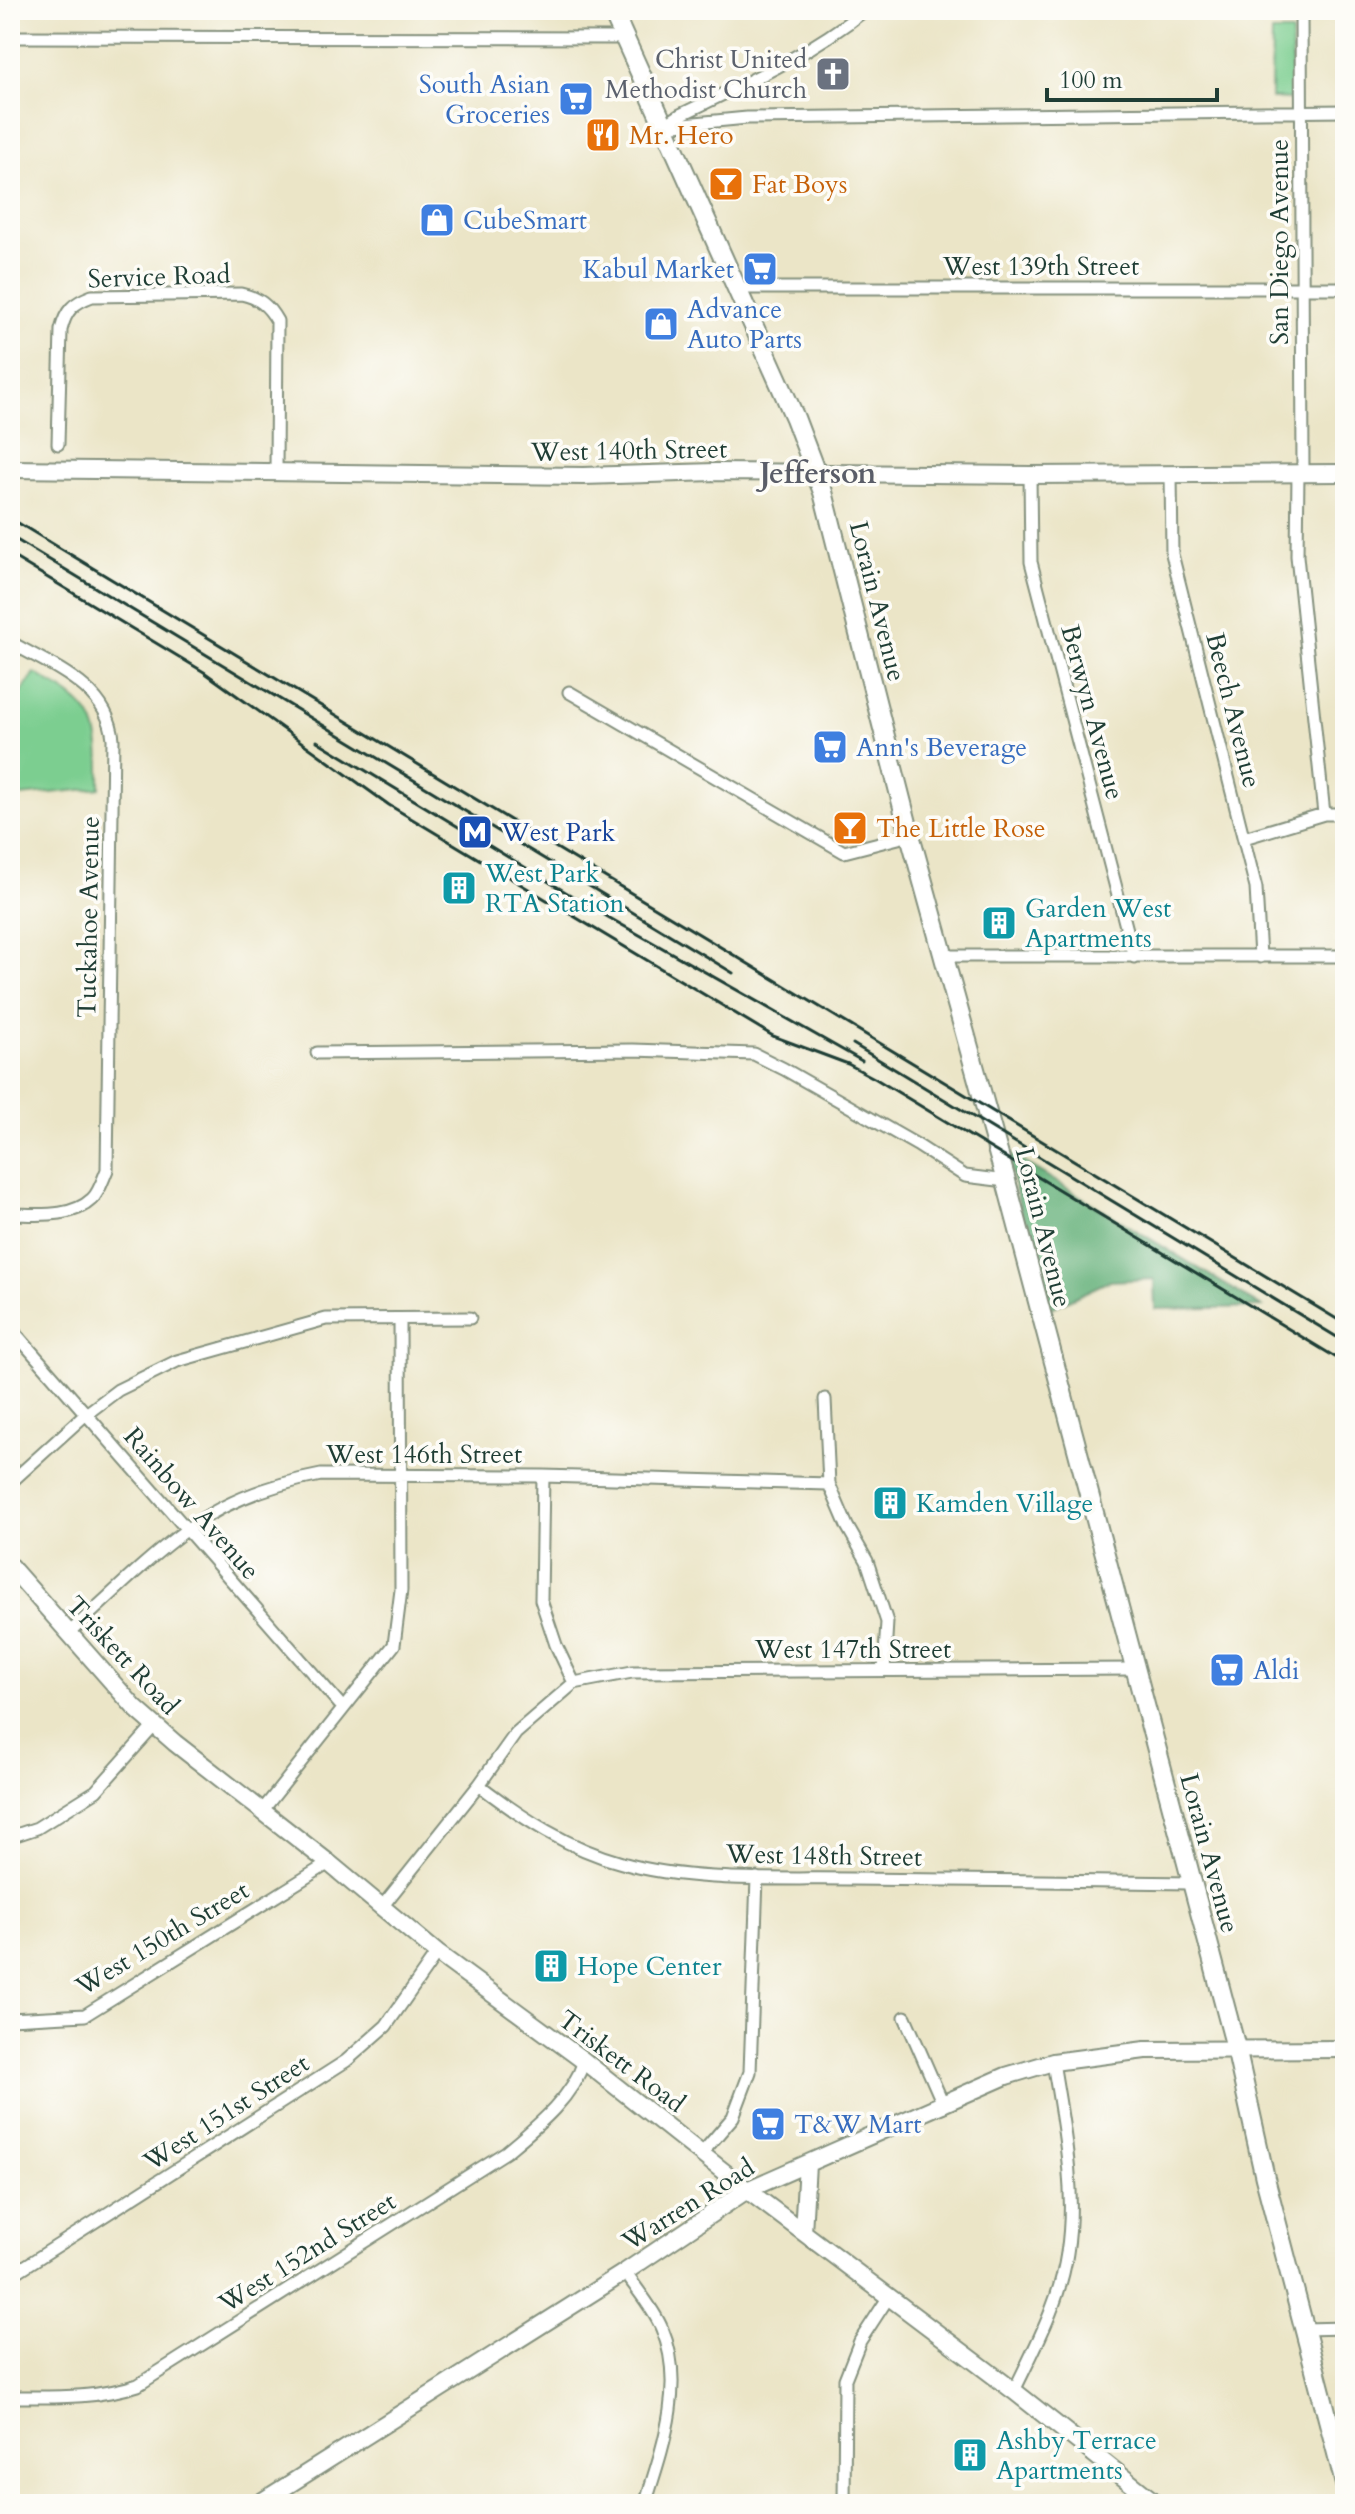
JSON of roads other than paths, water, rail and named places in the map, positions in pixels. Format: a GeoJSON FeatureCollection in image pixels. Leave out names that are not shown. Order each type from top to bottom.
{"type":"FeatureCollection","features":[{"type":"Feature","properties":{"kind":"main road","name":"Lorain Avenue"},"geometry":{"type":"LineString","coordinates":[[612,10],[817,473],[910,835],[1006,1181],[1236,2048],[1265,2178],[1345,2484]]}},
{"type":"Feature","properties":{"kind":"main road","name":"West 140th Street"},"geometry":{"type":"LineString","coordinates":[[10,469],[583,476],[715,472],[1030,475],[1345,473]]}},
{"type":"Feature","properties":{"kind":"main road","name":"Triskett Road"},"geometry":{"type":"LineString","coordinates":[[10,1566],[154,1726],[329,1863],[437,1953],[703,2152],[747,2190],[1014,2391],[1157,2504]]}},
{"type":"Feature","properties":{"kind":"main road"},"geometry":{"type":"LineString","coordinates":[[1236,2048],[1345,2049]]}},
{"type":"Feature","properties":{"kind":"main road","name":"Warren Road"},"geometry":{"type":"LineString","coordinates":[[258,2504],[625,2272],[747,2190],[944,2106],[1006,2076],[1053,2062],[1145,2050],[1236,2048]]}},
{"type":"Feature","properties":{"kind":"main road"},"geometry":{"type":"LineString","coordinates":[[803,2232],[807,2164]]}},
{"type":"Feature","properties":{"kind":"street"},"geometry":{"type":"LineString","coordinates":[[664,126],[680,115],[761,77],[835,33],[865,10]]}},
{"type":"Feature","properties":{"kind":"street","name":"San Diego Avenue"},"geometry":{"type":"LineString","coordinates":[[1301,10],[1302,288],[1297,556],[1324,814]]}},
{"type":"Feature","properties":{"kind":"street"},"geometry":{"type":"LineString","coordinates":[[10,37],[626,38]]}},
{"type":"Feature","properties":{"kind":"street"},"geometry":{"type":"LineString","coordinates":[[664,126],[747,118],[1345,111]]}},
{"type":"Feature","properties":{"kind":"street","name":"West 139th Street"},"geometry":{"type":"LineString","coordinates":[[736,288],[1345,288]]}},
{"type":"Feature","properties":{"kind":"street","name":"Service Road"},"geometry":{"type":"LineString","coordinates":[[58,444],[61,330],[65,314],[75,302],[92,296],[241,294],[256,297],[270,308],[277,321],[276,471]]}},
{"type":"Feature","properties":{"kind":"street","name":"Beech Avenue"},"geometry":{"type":"LineString","coordinates":[[1171,474],[1172,554],[1256,888],[1260,957]]}},
{"type":"Feature","properties":{"kind":"street","name":"Berwyn Avenue"},"geometry":{"type":"LineString","coordinates":[[1030,475],[1031,562],[1134,957]]}},
{"type":"Feature","properties":{"kind":"street","name":"Tuckahoe Avenue"},"geometry":{"type":"LineString","coordinates":[[10,642],[90,691],[107,713],[113,739],[107,1170],[94,1198],[76,1210],[54,1214],[10,1214]]}},
{"type":"Feature","properties":{"kind":"street"},"geometry":{"type":"LineString","coordinates":[[569,692],[844,852],[910,835]]}},
{"type":"Feature","properties":{"kind":"street"},"geometry":{"type":"LineString","coordinates":[[1244,838],[1324,814],[1345,814]]}},
{"type":"Feature","properties":{"kind":"street"},"geometry":{"type":"LineString","coordinates":[[944,956],[1345,956]]}},
{"type":"Feature","properties":{"kind":"street"},"geometry":{"type":"LineString","coordinates":[[317,1053],[644,1050],[754,1054],[864,1114],[965,1176],[1006,1181]]}},
{"type":"Feature","properties":{"kind":"street"},"geometry":{"type":"LineString","coordinates":[[10,1483],[85,1415],[118,1390],[177,1361],[326,1319],[470,1318]]}},
{"type":"Feature","properties":{"kind":"street"},"geometry":{"type":"LineString","coordinates":[[262,1811],[394,1645],[401,1590],[400,1319]]}},
{"type":"Feature","properties":{"kind":"street","name":"Rainbow Avenue"},"geometry":{"type":"LineString","coordinates":[[10,1327],[343,1708]]}},
{"type":"Feature","properties":{"kind":"street"},"geometry":{"type":"LineString","coordinates":[[825,1399],[829,1484],[867,1561],[887,1622],[884,1671]]}},
{"type":"Feature","properties":{"kind":"street","name":"West 146th Street"},"geometry":{"type":"LineString","coordinates":[[69,1633],[186,1530],[227,1506],[290,1481],[321,1475],[401,1475],[829,1484]]}},
{"type":"Feature","properties":{"kind":"street"},"geometry":{"type":"LineString","coordinates":[[381,1908],[479,1785],[516,1733],[574,1683],[556,1645],[541,1600],[543,1476]]}},
{"type":"Feature","properties":{"kind":"street","name":"West 147th Street"},"geometry":{"type":"LineString","coordinates":[[574,1683],[632,1672],[1134,1669]]}},
{"type":"Feature","properties":{"kind":"street"},"geometry":{"type":"LineString","coordinates":[[10,1837],[37,1828],[96,1791],[154,1726]]}},
{"type":"Feature","properties":{"kind":"street","name":"West 148th Street"},"geometry":{"type":"LineString","coordinates":[[479,1785],[524,1819],[570,1843],[620,1863],[667,1872],[757,1878],[1191,1883]]}},
{"type":"Feature","properties":{"kind":"street","name":"West 150th Street"},"geometry":{"type":"LineString","coordinates":[[10,2019],[85,2015],[329,1863]]}},
{"type":"Feature","properties":{"kind":"street"},"geometry":{"type":"LineString","coordinates":[[703,2152],[733,2117],[750,2072],[757,1878]]}},
{"type":"Feature","properties":{"kind":"street","name":"West 151st Street"},"geometry":{"type":"LineString","coordinates":[[10,2276],[346,2061],[386,2026],[437,1953]]}},
{"type":"Feature","properties":{"kind":"street"},"geometry":{"type":"LineString","coordinates":[[905,2017],[944,2106]]}},
{"type":"Feature","properties":{"kind":"street","name":"West 152nd Street"},"geometry":{"type":"LineString","coordinates":[[10,2397],[86,2398],[138,2385],[506,2152],[547,2117],[579,2077],[584,2061]]}},
{"type":"Feature","properties":{"kind":"street"},"geometry":{"type":"LineString","coordinates":[[1014,2391],[1048,2320],[1067,2253],[1070,2184],[1053,2062]]}},
{"type":"Feature","properties":{"kind":"street"},"geometry":{"type":"LineString","coordinates":[[625,2272],[662,2328],[670,2358],[671,2401],[666,2434],[645,2504]]}},
{"type":"Feature","properties":{"kind":"street"},"geometry":{"type":"LineString","coordinates":[[844,2504],[845,2379],[860,2341],[888,2298]]}},
{"type":"Feature","properties":{"kind":"street"},"geometry":{"type":"LineString","coordinates":[[1304,2329],[1345,2328]]}},
{"type":"Feature","properties":{"kind":"railway"},"geometry":{"type":"LineString","coordinates":[[10,518],[1345,1324]]}},
{"type":"Feature","properties":{"kind":"railway"},"geometry":{"type":"LineString","coordinates":[[10,536],[733,973]]}},
{"type":"Feature","properties":{"kind":"railway"},"geometry":{"type":"LineString","coordinates":[[10,555],[204,672],[389,805],[773,1036],[848,1064],[876,1079],[1345,1363]]}},
{"type":"Feature","properties":{"kind":"railway"},"geometry":{"type":"LineString","coordinates":[[317,741],[592,908],[862,1061]]}},
{"type":"Feature","properties":{"kind":"railway"},"geometry":{"type":"LineString","coordinates":[[853,1044],[1345,1342]]}},
{"type":"Feature","properties":{"kind":"place","name":"Christ United Methodist Church"},"geometry":{"type":"Point","coordinates":[833,74]}},
{"type":"Feature","properties":{"kind":"place","name":"South Asian Groceries"},"geometry":{"type":"Point","coordinates":[576,99]}},
{"type":"Feature","properties":{"kind":"place","name":"Mr. Hero"},"geometry":{"type":"Point","coordinates":[603,135]}},
{"type":"Feature","properties":{"kind":"place","name":"Fat Boys"},"geometry":{"type":"Point","coordinates":[726,184]}},
{"type":"Feature","properties":{"kind":"place","name":"CubeSmart"},"geometry":{"type":"Point","coordinates":[437,220]}},
{"type":"Feature","properties":{"kind":"place","name":"Kabul Market"},"geometry":{"type":"Point","coordinates":[760,269]}},
{"type":"Feature","properties":{"kind":"place","name":"Advance Auto Parts"},"geometry":{"type":"Point","coordinates":[661,324]}},
{"type":"Feature","properties":{"kind":"place","name":"Ann's Beverage"},"geometry":{"type":"Point","coordinates":[830,747]}},
{"type":"Feature","properties":{"kind":"place","name":"The Little Rose"},"geometry":{"type":"Point","coordinates":[850,828]}},
{"type":"Feature","properties":{"kind":"place","name":"West Park"},"geometry":{"type":"Point","coordinates":[475,832]}},
{"type":"Feature","properties":{"kind":"place","name":"West Park RTA Station"},"geometry":{"type":"Point","coordinates":[459,888]}},
{"type":"Feature","properties":{"kind":"place","name":"Garden West Apartments"},"geometry":{"type":"Point","coordinates":[999,923]}},
{"type":"Feature","properties":{"kind":"place","name":"Kamden Village"},"geometry":{"type":"Point","coordinates":[890,1503]}},
{"type":"Feature","properties":{"kind":"place","name":"Aldi"},"geometry":{"type":"Point","coordinates":[1227,1670]}},
{"type":"Feature","properties":{"kind":"place","name":"Hope Center"},"geometry":{"type":"Point","coordinates":[551,1966]}},
{"type":"Feature","properties":{"kind":"place","name":"T&W Mart"},"geometry":{"type":"Point","coordinates":[768,2124]}},
{"type":"Feature","properties":{"kind":"place","name":"Ashby Terrace Apartments"},"geometry":{"type":"Point","coordinates":[970,2455]}},
{"type":"Feature","properties":{"kind":"district","name":"Jefferson"},"geometry":{"type":"Point","coordinates":[818,473]}}]}
